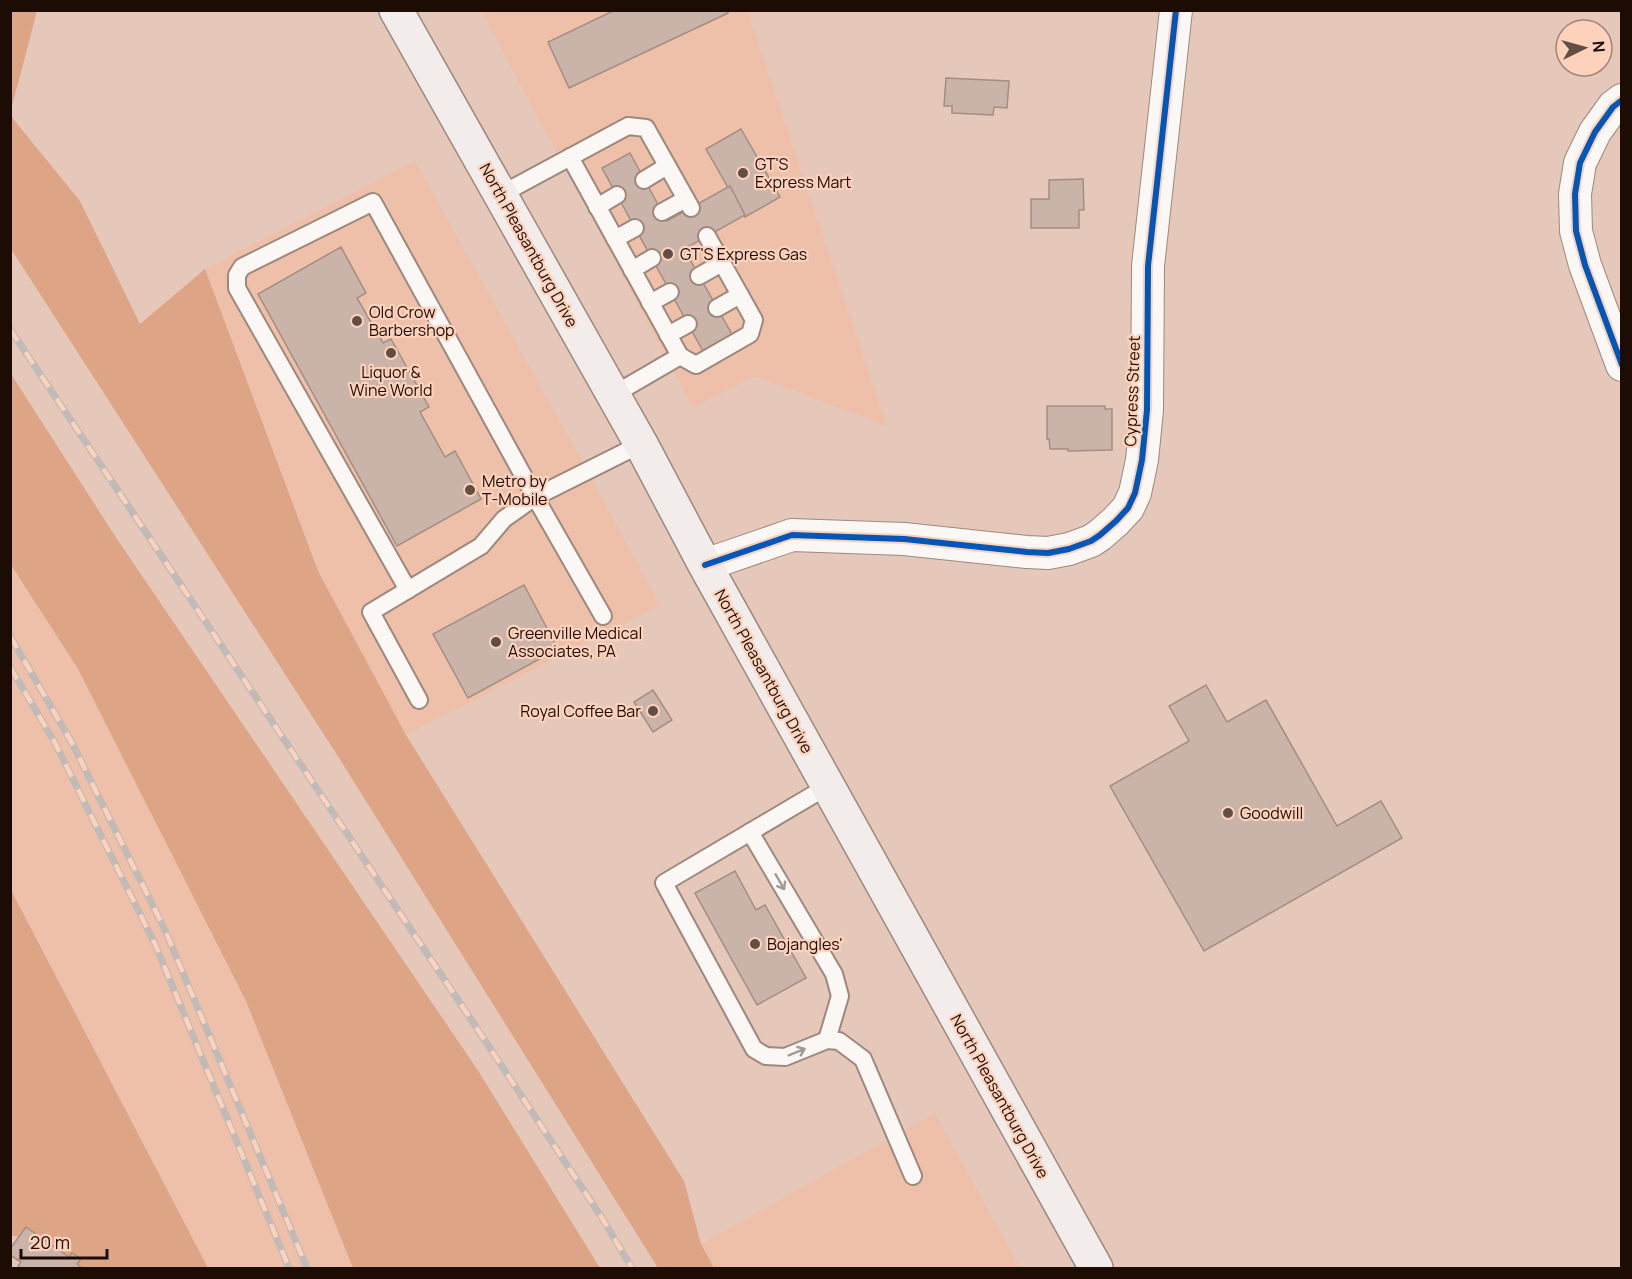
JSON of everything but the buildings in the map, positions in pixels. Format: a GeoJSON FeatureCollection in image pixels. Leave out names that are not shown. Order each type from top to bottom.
{"type":"FeatureCollection","features":[{"type":"Feature","properties":{"kind":"main road","name":"North Pleasantburg Drive"},"geometry":{"type":"LineString","coordinates":[[396,10],[641,444],[705,565],[1096,1269]]}},
{"type":"Feature","properties":{"kind":"street","name":"Cypress Street"},"geometry":{"type":"LineString","coordinates":[[705,565],[792,535],[904,539],[1048,553],[1070,549],[1091,541],[1128,508],[1135,493],[1142,460],[1147,410],[1148,266],[1176,10]]}},
{"type":"Feature","properties":{"kind":"street"},"geometry":{"type":"LineString","coordinates":[[1622,100],[1613,107],[1594,132],[1580,163],[1575,194],[1576,231],[1585,265],[1622,365]]}},
{"type":"Feature","properties":{"kind":"lane"},"geometry":{"type":"LineString","coordinates":[[500,195],[628,126],[646,128],[688,203],[662,212]]}},
{"type":"Feature","properties":{"kind":"lane"},"geometry":{"type":"LineString","coordinates":[[570,157],[680,356],[696,364],[750,334],[754,320],[707,236]]}},
{"type":"Feature","properties":{"kind":"lane"},"geometry":{"type":"LineString","coordinates":[[644,180],[668,166]]}},
{"type":"Feature","properties":{"kind":"lane"},"geometry":{"type":"LineString","coordinates":[[597,207],[617,195]]}},
{"type":"Feature","properties":{"kind":"lane"},"geometry":{"type":"LineString","coordinates":[[408,590],[237,288],[237,275],[242,267],[373,202],[603,616]]}},
{"type":"Feature","properties":{"kind":"lane"},"geometry":{"type":"LineString","coordinates":[[615,239],[635,228]]}},
{"type":"Feature","properties":{"kind":"lane"},"geometry":{"type":"LineString","coordinates":[[632,270],[652,258]]}},
{"type":"Feature","properties":{"kind":"lane"},"geometry":{"type":"LineString","coordinates":[[699,276],[722,263]]}},
{"type":"Feature","properties":{"kind":"lane"},"geometry":{"type":"LineString","coordinates":[[650,303],[670,292]]}},
{"type":"Feature","properties":{"kind":"lane"},"geometry":{"type":"LineString","coordinates":[[717,308],[740,295]]}},
{"type":"Feature","properties":{"kind":"lane"},"geometry":{"type":"LineString","coordinates":[[668,335],[688,324]]}},
{"type":"Feature","properties":{"kind":"lane"},"geometry":{"type":"LineString","coordinates":[[613,395],[680,356]]}},
{"type":"Feature","properties":{"kind":"lane"},"geometry":{"type":"LineString","coordinates":[[419,700],[371,612],[481,546],[504,519],[535,497],[641,444]]}},
{"type":"Feature","properties":{"kind":"lane"},"geometry":{"type":"LineString","coordinates":[[828,786],[664,883],[754,1049],[766,1056],[785,1057],[827,1040],[839,1041],[862,1059],[913,1176]]}},
{"type":"Feature","properties":{"kind":"lane"},"geometry":{"type":"LineString","coordinates":[[750,832],[834,974],[840,996],[827,1040]]}},
{"type":"Feature","properties":{"kind":"shaded area"},"geometry":{"type":"Polygon","coordinates":[[[10,11],[37,11],[11,110],[10,11]]]}},
{"type":"Feature","properties":{"kind":"shaded area"},"geometry":{"type":"Polygon","coordinates":[[[481,11],[748,11],[887,426],[755,376],[693,408],[481,11]]]}},
{"type":"Feature","properties":{"kind":"shaded area"},"geometry":{"type":"Polygon","coordinates":[[[10,115],[80,201],[140,324],[205,269],[318,571],[406,735],[684,1181],[701,1244],[714,1268],[658,1268],[339,758],[11,249],[10,115]]]}},
{"type":"Feature","properties":{"kind":"shaded area"},"geometry":{"type":"Polygon","coordinates":[[[415,161],[660,605],[406,735],[318,571],[205,269],[415,161]]]}},
{"type":"Feature","properties":{"kind":"shaded area"},"geometry":{"type":"Polygon","coordinates":[[[11,374],[117,539],[479,1072],[600,1268],[353,1268],[246,1001],[78,669],[11,565],[11,374]]]}},
{"type":"Feature","properties":{"kind":"shaded area"},"geometry":{"type":"Polygon","coordinates":[[[10,565],[78,669],[246,1001],[353,1268],[208,1268],[11,888],[10,565]]]}},
{"type":"Feature","properties":{"kind":"shaded area"},"geometry":{"type":"Polygon","coordinates":[[[10,888],[208,1268],[67,1268],[51,1246],[11,1235],[10,888]]]}},
{"type":"Feature","properties":{"kind":"shaded area"},"geometry":{"type":"Polygon","coordinates":[[[935,1113],[1020,1268],[714,1268],[701,1244],[935,1113]]]}},
{"type":"Feature","properties":{"kind":"railway"},"geometry":{"type":"LineString","coordinates":[[10,329],[478,1030],[602,1218],[632,1268]]}},
{"type":"Feature","properties":{"kind":"railway"},"geometry":{"type":"LineString","coordinates":[[10,636],[72,743],[165,930],[307,1268]]}},
{"type":"Feature","properties":{"kind":"railway"},"geometry":{"type":"LineString","coordinates":[[10,667],[54,741],[155,944],[289,1268]]}},
{"type":"Feature","properties":{"kind":"cycle path"},"geometry":{"type":"LineString","coordinates":[[705,565],[792,535],[904,539],[1048,553],[1091,541],[1128,508],[1135,493],[1142,460],[1147,410],[1148,266],[1176,10]]}},
{"type":"Feature","properties":{"kind":"cycle path"},"geometry":{"type":"LineString","coordinates":[[1622,100],[1613,107],[1595,132],[1580,163],[1575,194],[1576,231],[1585,265],[1622,365]]}},
{"type":"Feature","properties":{"kind":"place","name":"GT'S Express Mart"},"geometry":{"type":"Point","coordinates":[743,173]}},
{"type":"Feature","properties":{"kind":"place","name":"GT'S Express Gas"},"geometry":{"type":"Point","coordinates":[668,254]}},
{"type":"Feature","properties":{"kind":"place","name":"Old Crow Barbershop"},"geometry":{"type":"Point","coordinates":[357,321]}},
{"type":"Feature","properties":{"kind":"place","name":"Liquor & Wine World"},"geometry":{"type":"Point","coordinates":[391,353]}},
{"type":"Feature","properties":{"kind":"place","name":"Metro by T-Mobile"},"geometry":{"type":"Point","coordinates":[470,490]}},
{"type":"Feature","properties":{"kind":"place","name":"Greenville Medical Associates, PA"},"geometry":{"type":"Point","coordinates":[496,642]}},
{"type":"Feature","properties":{"kind":"place","name":"Royal Coffee Bar"},"geometry":{"type":"Point","coordinates":[653,711]}},
{"type":"Feature","properties":{"kind":"place","name":"Goodwill"},"geometry":{"type":"Point","coordinates":[1228,813]}},
{"type":"Feature","properties":{"kind":"place","name":"Bojangles'"},"geometry":{"type":"Point","coordinates":[755,944]}}]}
